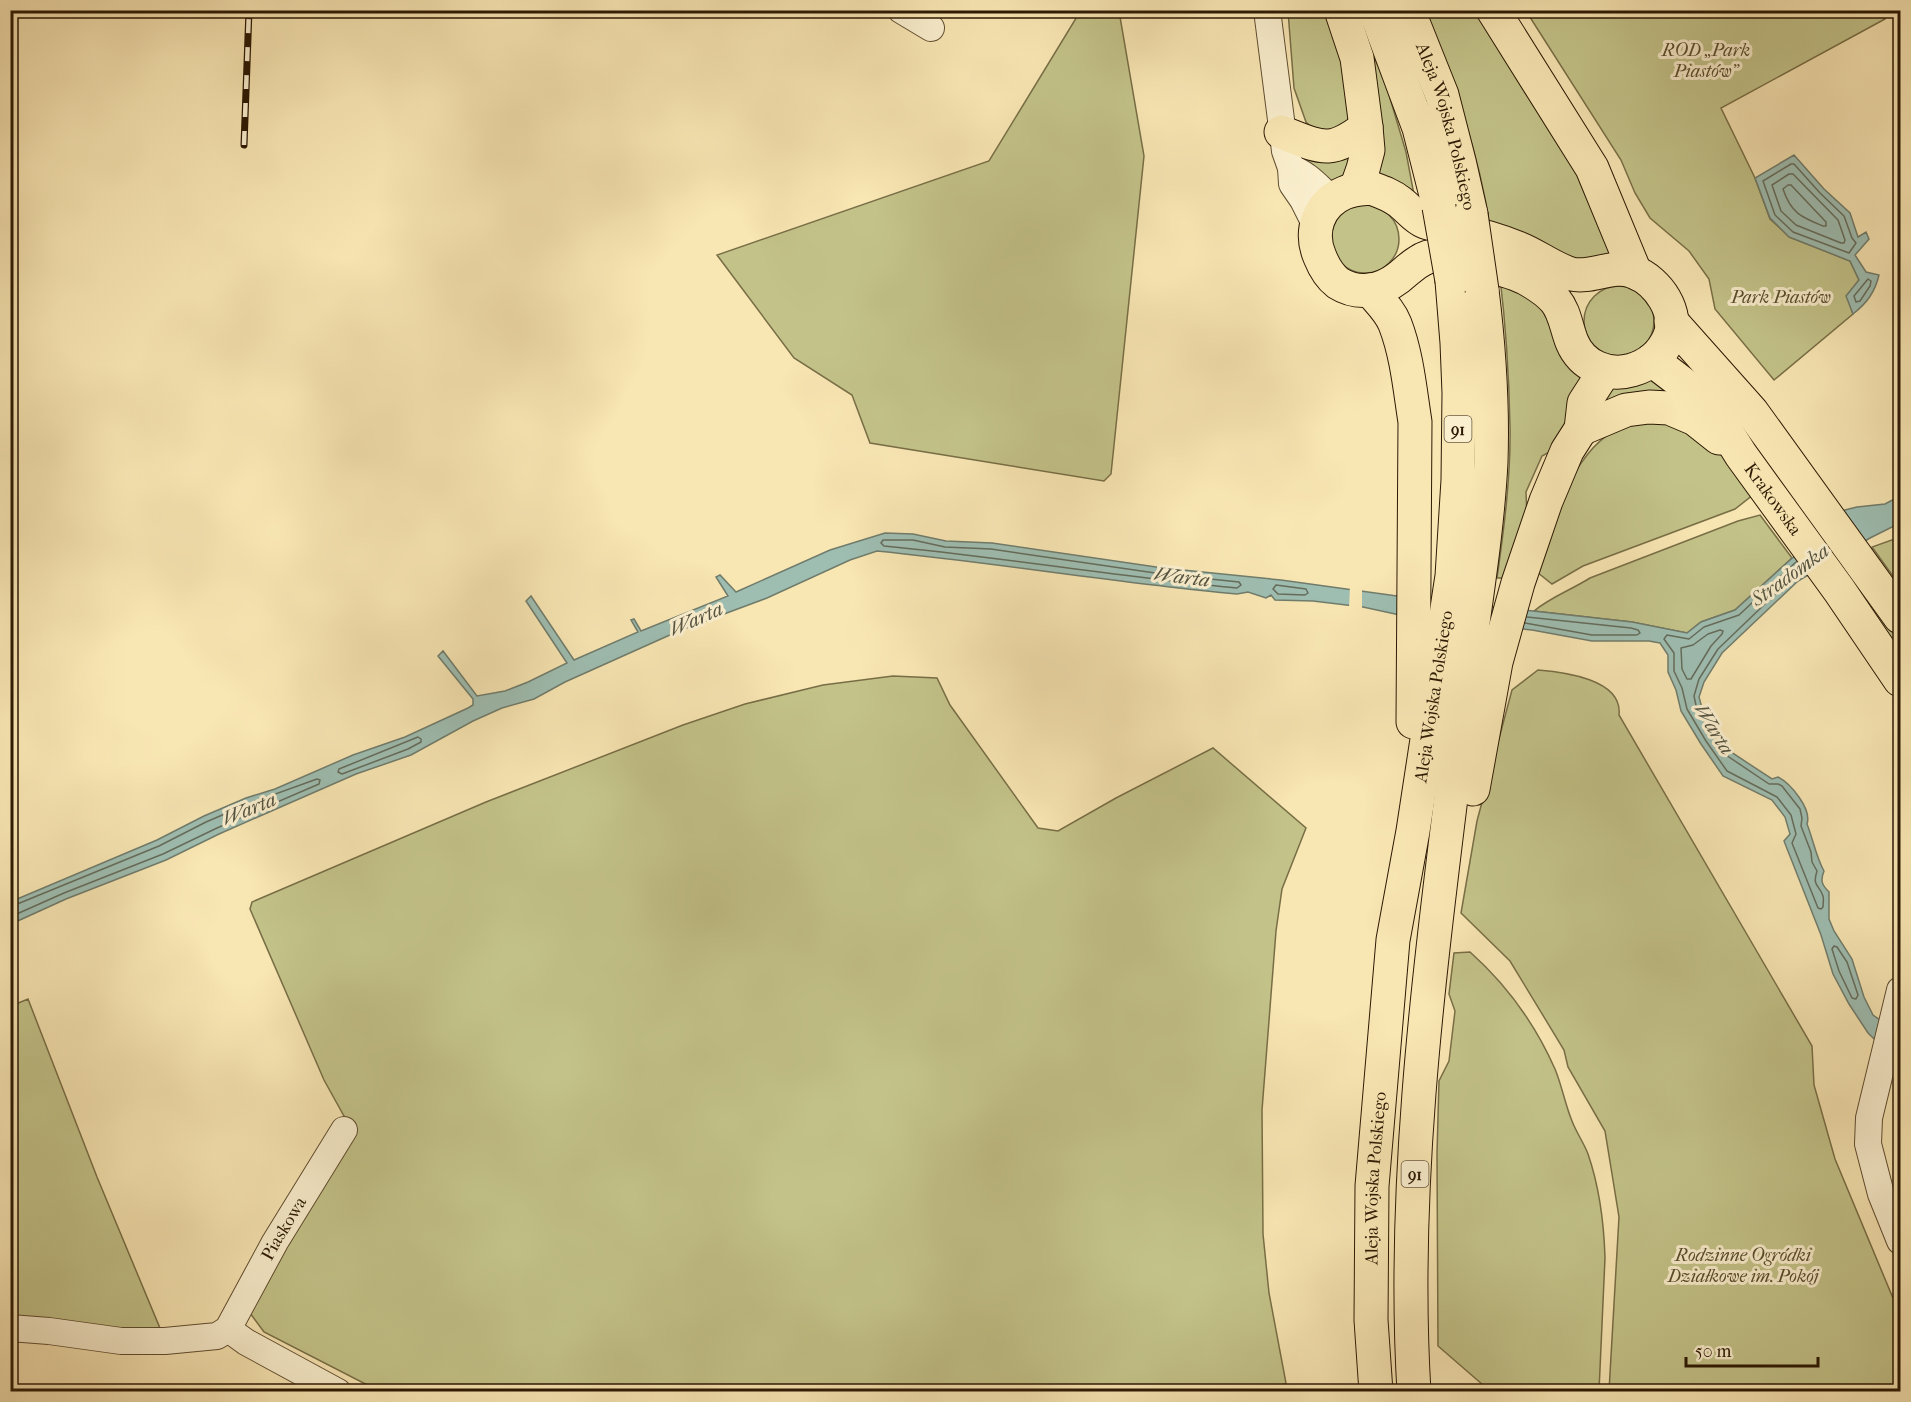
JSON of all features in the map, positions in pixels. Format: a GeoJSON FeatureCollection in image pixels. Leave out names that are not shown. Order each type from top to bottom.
{"type":"FeatureCollection","features":[{"type":"Feature","properties":{"kind":"main road"},"geometry":{"type":"LineString","coordinates":[[1335,204],[1371,188],[1399,201],[1416,218],[1517,247],[1572,274],[1622,269],[1635,272],[1656,287],[1665,299],[1671,321],[1669,339],[1652,360],[1641,367],[1623,372],[1604,372],[1585,360],[1574,345],[1564,315],[1555,300],[1542,288],[1517,274],[1473,262],[1429,257],[1384,287],[1355,291],[1339,283],[1328,273],[1317,251],[1335,204],[1368,150],[1357,58],[1341,10]]}},
{"type":"Feature","properties":{"kind":"main road","name":"Aleja Wojska Polskiego"},"geometry":{"type":"LineString","coordinates":[[1376,10],[1419,128],[1439,207],[1467,285]]}},
{"type":"Feature","properties":{"kind":"main road","name":"Aleja Wojska Polskiego"},"geometry":{"type":"LineString","coordinates":[[1376,1392],[1371,1320],[1372,1186],[1393,940],[1413,831],[1455,650],[1465,578],[1458,480],[1457,343],[1467,285],[1471,214],[1442,95],[1408,10]]}},
{"type":"Feature","properties":{"kind":"main road"},"geometry":{"type":"LineString","coordinates":[[1493,10],[1592,168],[1635,272]]}},
{"type":"Feature","properties":{"kind":"main road"},"geometry":{"type":"LineString","coordinates":[[1281,132],[1319,147],[1334,146],[1349,140],[1366,127]]}},
{"type":"Feature","properties":{"kind":"main road"},"geometry":{"type":"LineString","coordinates":[[1370,290],[1395,323],[1410,387],[1415,422],[1416,457],[1414,571],[1455,650],[1518,583],[1550,491],[1567,451],[1581,429],[1584,403],[1604,372]]}},
{"type":"Feature","properties":{"kind":"main road","name":"Krakowska"},"geometry":{"type":"LineString","coordinates":[[1671,321],[1746,404],[1900,617]]}},
{"type":"Feature","properties":{"kind":"main road","name":"Krakowska"},"geometry":{"type":"LineString","coordinates":[[1652,360],[1703,402],[1726,431],[1900,680]]}},
{"type":"Feature","properties":{"kind":"main road"},"geometry":{"type":"LineString","coordinates":[[1581,429],[1626,410],[1649,407],[1669,408],[1695,419],[1741,455]]}},
{"type":"Feature","properties":{"kind":"main road","name":"Aleja Wojska Polskiego"},"geometry":{"type":"LineString","coordinates":[[1414,1392],[1410,1309],[1418,1120],[1432,960],[1446,847],[1455,650]]}},
{"type":"Feature","properties":{"kind":"street"},"geometry":{"type":"LineString","coordinates":[[901,10],[931,28]]}},
{"type":"Feature","properties":{"kind":"street"},"geometry":{"type":"LineString","coordinates":[[1268,10],[1281,132],[1291,168],[1292,184],[1303,200],[1335,204]]}},
{"type":"Feature","properties":{"kind":"street"},"geometry":{"type":"LineString","coordinates":[[1900,990],[1869,1118],[1868,1144],[1881,1194],[1900,1241]]}},
{"type":"Feature","properties":{"kind":"street","name":"Piaskowa"},"geometry":{"type":"LineString","coordinates":[[228,1329],[275,1242],[344,1130]]}},
{"type":"Feature","properties":{"kind":"street"},"geometry":{"type":"LineString","coordinates":[[10,1328],[121,1341],[165,1341],[217,1336],[228,1329],[246,1342],[338,1392]]}},
{"type":"Feature","properties":{"kind":"green space"},"geometry":{"type":"Polygon","coordinates":[[[1081,10],[1119,11],[1144,156],[1111,474],[1104,481],[870,443],[852,395],[794,358],[717,255],[989,161],[1081,10]]]}},
{"type":"Feature","properties":{"kind":"green space"},"geometry":{"type":"Polygon","coordinates":[[[1288,11],[1332,11],[1349,62],[1350,127],[1321,136],[1306,122],[1294,88],[1288,11]]]}},
{"type":"Feature","properties":{"kind":"green space"},"geometry":{"type":"Polygon","coordinates":[[[1425,11],[1475,11],[1573,165],[1616,260],[1583,267],[1490,227],[1479,171],[1464,117],[1425,11]]]}},
{"type":"Feature","properties":{"kind":"green space","name":"Park Piastów"},"geometry":{"type":"Polygon","coordinates":[[[1526,11],[1885,11],[1885,19],[1721,108],[1755,178],[1770,219],[1790,237],[1850,261],[1859,280],[1847,296],[1853,314],[1774,380],[1715,309],[1709,279],[1689,251],[1650,218],[1635,193],[1621,160],[1526,11]]]}},
{"type":"Feature","properties":{"kind":"green space"},"geometry":{"type":"Polygon","coordinates":[[[1360,28],[1384,78],[1406,152],[1415,200],[1379,178],[1379,143],[1360,28]]]}},
{"type":"Feature","properties":{"kind":"green space"},"geometry":{"type":"Polygon","coordinates":[[[1299,148],[1349,151],[1354,172],[1336,181],[1325,180],[1308,167],[1299,148]]]}},
{"type":"Feature","properties":{"kind":"green space"},"geometry":{"type":"Polygon","coordinates":[[[1358,205],[1372,205],[1384,210],[1394,220],[1399,239],[1394,258],[1384,268],[1372,273],[1358,273],[1346,268],[1336,258],[1331,246],[1331,232],[1336,220],[1346,210],[1358,205]]]}},
{"type":"Feature","properties":{"kind":"green space"},"geometry":{"type":"Polygon","coordinates":[[[1500,278],[1539,298],[1588,374],[1553,450],[1542,456],[1526,492],[1527,518],[1505,578],[1497,578],[1510,445],[1507,352],[1500,278]]]}},
{"type":"Feature","properties":{"kind":"green space"},"geometry":{"type":"Polygon","coordinates":[[[1619,286],[1638,292],[1648,302],[1654,321],[1648,340],[1638,350],[1619,356],[1600,350],[1590,340],[1584,321],[1590,302],[1600,292],[1619,286]]]}},
{"type":"Feature","properties":{"kind":"green space"},"geometry":{"type":"Polygon","coordinates":[[[1649,376],[1681,388],[1592,407],[1604,390],[1649,376]]]}},
{"type":"Feature","properties":{"kind":"green space"},"geometry":{"type":"Polygon","coordinates":[[[1660,418],[1719,449],[1754,494],[1735,509],[1583,566],[1552,584],[1537,572],[1559,506],[1580,464],[1611,432],[1632,422],[1660,418]]]}},
{"type":"Feature","properties":{"kind":"green space"},"geometry":{"type":"Polygon","coordinates":[[[1760,515],[1792,558],[1735,610],[1701,622],[1687,633],[1632,622],[1534,611],[1590,578],[1738,521],[1760,515]]]}},
{"type":"Feature","properties":{"kind":"green space"},"geometry":{"type":"Polygon","coordinates":[[[1900,537],[1900,586],[1872,547],[1900,537]]]}},
{"type":"Feature","properties":{"kind":"green space"},"geometry":{"type":"Polygon","coordinates":[[[1856,575],[1900,638],[1900,661],[1846,583],[1856,575]]]}},
{"type":"Feature","properties":{"kind":"green space","name":"Rodzinne Ogródki Działkowe im. Pokój"},"geometry":{"type":"Polygon","coordinates":[[[1538,670],[1589,680],[1602,685],[1612,693],[1618,703],[1619,715],[1812,1046],[1814,1085],[1835,1159],[1900,1315],[1900,1391],[1609,1391],[1619,1217],[1605,1131],[1568,1067],[1564,1050],[1510,961],[1461,913],[1477,821],[1512,690],[1538,670]]]}},
{"type":"Feature","properties":{"kind":"green space"},"geometry":{"type":"Polygon","coordinates":[[[893,676],[937,678],[950,705],[1038,828],[1058,831],[1213,748],[1306,828],[1282,889],[1276,931],[1262,1110],[1263,1234],[1269,1293],[1286,1383],[1270,1392],[379,1391],[264,1332],[250,1313],[353,1127],[344,1116],[324,1080],[250,909],[252,902],[486,802],[683,725],[745,704],[823,685],[893,676]]]}},
{"type":"Feature","properties":{"kind":"green space"},"geometry":{"type":"Polygon","coordinates":[[[1470,952],[1496,977],[1538,1036],[1555,1069],[1570,1115],[1592,1166],[1600,1205],[1605,1258],[1599,1391],[1490,1391],[1438,1346],[1439,1081],[1449,1061],[1455,1011],[1449,994],[1454,953],[1470,952]]]}},
{"type":"Feature","properties":{"kind":"green space"},"geometry":{"type":"Polygon","coordinates":[[[28,999],[97,1177],[162,1333],[11,1318],[11,1006],[28,999]]]}},
{"type":"Feature","properties":{"kind":"water"},"geometry":{"type":"Polygon","coordinates":[[[1794,155],[1824,189],[1850,213],[1858,237],[1866,232],[1869,239],[1855,255],[1866,272],[1879,275],[1870,297],[1853,314],[1846,296],[1859,280],[1850,261],[1789,237],[1770,218],[1755,178],[1794,155]]]}},
{"type":"Feature","properties":{"kind":"water"},"geometry":{"type":"Polygon","coordinates":[[[1900,496],[1900,523],[1798,581],[1722,653],[1704,682],[1699,697],[1702,708],[1728,750],[1772,779],[1778,777],[1783,780],[1803,804],[1808,818],[1807,824],[1824,871],[1822,883],[1829,892],[1829,919],[1852,959],[1864,997],[1873,1015],[1900,1034],[1900,1064],[1868,1033],[1833,974],[1821,935],[1784,841],[1790,834],[1785,817],[1772,800],[1723,776],[1681,711],[1676,690],[1668,672],[1668,655],[1660,643],[1592,641],[1532,630],[1409,617],[1363,607],[1313,601],[1275,600],[1271,595],[1266,598],[1248,592],[1237,594],[877,551],[850,560],[767,598],[681,630],[565,682],[534,699],[502,708],[473,721],[411,755],[356,774],[219,834],[166,860],[66,899],[11,924],[10,902],[157,840],[246,798],[275,789],[353,755],[405,737],[473,705],[473,699],[438,656],[443,651],[477,696],[505,691],[567,663],[526,601],[531,596],[574,660],[638,632],[631,620],[634,619],[641,631],[728,596],[716,577],[720,575],[736,592],[830,550],[885,533],[913,534],[946,541],[992,543],[1163,568],[1632,622],[1687,633],[1701,622],[1735,610],[1845,510],[1885,504],[1900,496]]]}},
{"type":"Feature","properties":{"kind":"pier"},"geometry":{"type":"Polygon","coordinates":[[[1350,586],[1362,588],[1362,610],[1349,608],[1350,586]]]}},
{"type":"Feature","properties":{"kind":"railway"},"geometry":{"type":"LineString","coordinates":[[244,145],[249,10]]}},
{"type":"Feature","properties":{"kind":"park label","name":"ROD „Park Piastów”"},"geometry":{"type":"Point","coordinates":[1706,60]}},
{"type":"Feature","properties":{"kind":"water label","name":"Stradomka"},"geometry":{"type":"Point","coordinates":[1790,575]}},
{"type":"Feature","properties":{"kind":"water label","name":"Warta"},"geometry":{"type":"Point","coordinates":[1182,577]}},
{"type":"Feature","properties":{"kind":"water label","name":"Warta"},"geometry":{"type":"Point","coordinates":[696,619]}},
{"type":"Feature","properties":{"kind":"water label","name":"Warta"},"geometry":{"type":"Point","coordinates":[1714,729]}},
{"type":"Feature","properties":{"kind":"water label","name":"Warta"},"geometry":{"type":"Point","coordinates":[249,809]}}]}
